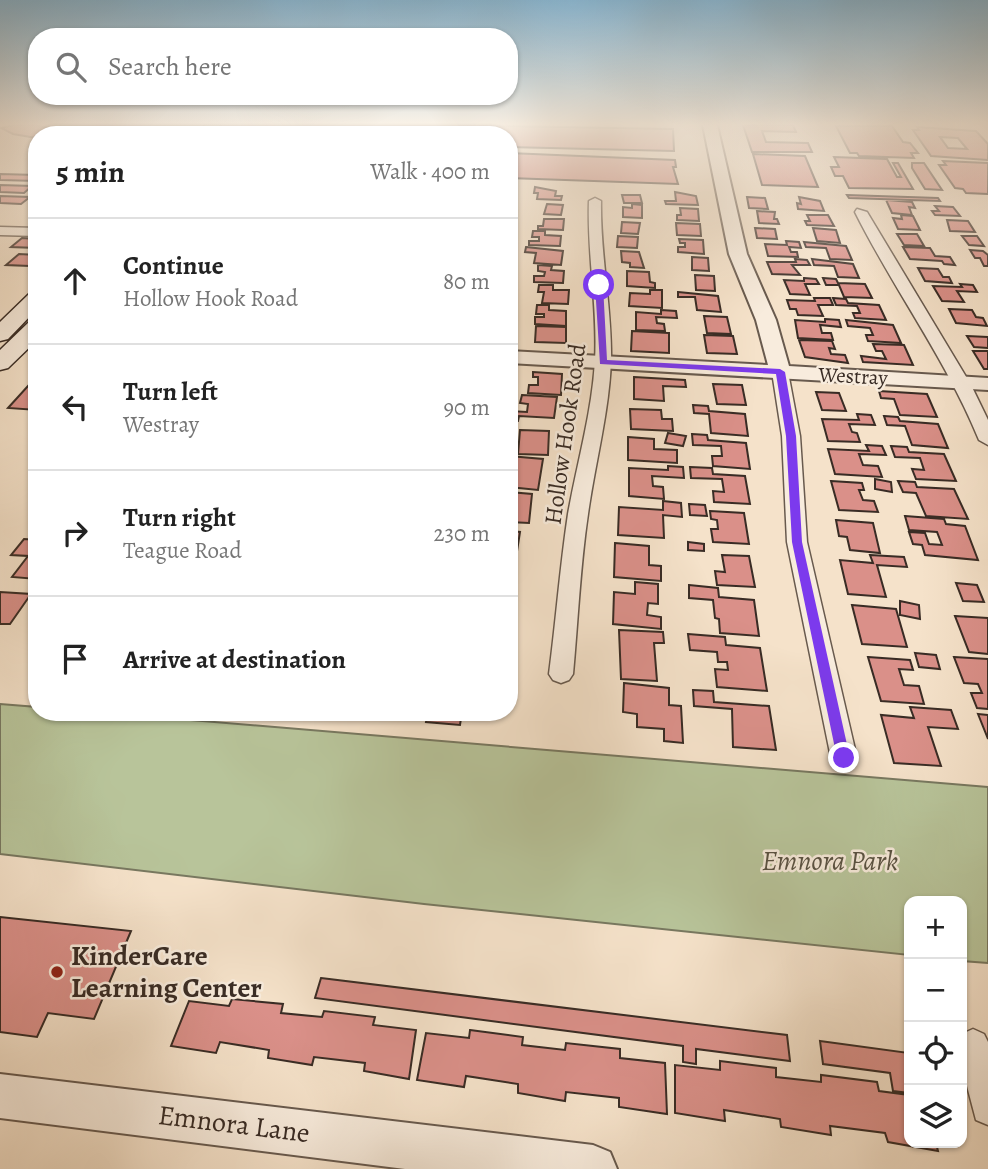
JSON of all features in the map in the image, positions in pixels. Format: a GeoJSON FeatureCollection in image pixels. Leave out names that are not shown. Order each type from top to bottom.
{"type":"FeatureCollection","features":[{"type":"Feature","properties":{"kind":"main road"},"geometry":{"type":"LineString","coordinates":[[3,332],[28,306]]}},
{"type":"Feature","properties":{"kind":"main road"},"geometry":{"type":"LineString","coordinates":[[0,363],[28,337]]}},
{"type":"Feature","properties":{"kind":"street"},"geometry":{"type":"LineString","coordinates":[[722,180],[738,254],[765,320],[780,372],[791,436],[797,542],[844,758]]}},
{"type":"Feature","properties":{"kind":"street","name":"Hollow Hook Road"},"geometry":{"type":"LineString","coordinates":[[561,674],[578,514],[593,438],[603,362],[602,307],[594,242],[595,201]]}},
{"type":"Feature","properties":{"kind":"street"},"geometry":{"type":"LineString","coordinates":[[861,212],[892,270],[962,383],[988,440]]}},
{"type":"Feature","properties":{"kind":"street"},"geometry":{"type":"LineString","coordinates":[[0,231],[28,232]]}},
{"type":"Feature","properties":{"kind":"street"},"geometry":{"type":"LineString","coordinates":[[3,332],[28,330]]}},
{"type":"Feature","properties":{"kind":"street","name":"Westray"},"geometry":{"type":"LineString","coordinates":[[518,357],[988,384]]}},
{"type":"Feature","properties":{"kind":"street"},"geometry":{"type":"LineString","coordinates":[[973,1045],[988,1108]]}},
{"type":"Feature","properties":{"kind":"street","name":"Emnora Lane"},"geometry":{"type":"LineString","coordinates":[[0,1096],[593,1169]]}},
{"type":"Feature","properties":{"kind":"green space","name":"Emnora Park"},"geometry":{"type":"Polygon","coordinates":[[[0,704],[28,706],[28,721],[202,721],[988,787],[988,963],[967,961],[967,896],[904,896],[904,954],[424,904],[0,854],[0,704]]]}},
{"type":"Feature","properties":{"kind":"building"},"geometry":{"type":"Polygon","coordinates":[[[553,180],[677,180],[678,184],[553,180]]]}},
{"type":"Feature","properties":{"kind":"building"},"geometry":{"type":"Polygon","coordinates":[[[760,180],[815,180],[818,187],[762,185],[760,180]]]}},
{"type":"Feature","properties":{"kind":"building"},"geometry":{"type":"Polygon","coordinates":[[[845,180],[908,180],[913,189],[849,188],[845,180]]]}},
{"type":"Feature","properties":{"kind":"building"},"geometry":{"type":"Polygon","coordinates":[[[919,180],[935,180],[942,190],[925,189],[919,180]]]}},
{"type":"Feature","properties":{"kind":"building"},"geometry":{"type":"Polygon","coordinates":[[[949,180],[988,180],[988,194],[966,193],[963,189],[955,188],[949,180]]]}},
{"type":"Feature","properties":{"kind":"building"},"geometry":{"type":"Polygon","coordinates":[[[0,185],[28,186],[24,193],[0,192],[0,185]]]}},
{"type":"Feature","properties":{"kind":"building"},"geometry":{"type":"Polygon","coordinates":[[[535,187],[556,191],[555,196],[562,196],[561,200],[537,199],[535,187]]]}},
{"type":"Feature","properties":{"kind":"building"},"geometry":{"type":"Polygon","coordinates":[[[675,192],[696,196],[698,205],[666,204],[665,201],[676,201],[675,192]]]}},
{"type":"Feature","properties":{"kind":"building"},"geometry":{"type":"Polygon","coordinates":[[[622,195],[640,195],[642,203],[624,203],[622,195]]]}},
{"type":"Feature","properties":{"kind":"building"},"geometry":{"type":"Polygon","coordinates":[[[847,195],[938,198],[940,201],[849,198],[847,195]]]}},
{"type":"Feature","properties":{"kind":"building"},"geometry":{"type":"Polygon","coordinates":[[[0,196],[28,197],[21,204],[0,203],[0,196]]]}},
{"type":"Feature","properties":{"kind":"building"},"geometry":{"type":"Polygon","coordinates":[[[747,197],[765,198],[768,209],[749,208],[747,197]]]}},
{"type":"Feature","properties":{"kind":"building"},"geometry":{"type":"Polygon","coordinates":[[[799,197],[820,201],[824,211],[798,209],[797,203],[801,204],[799,197]]]}},
{"type":"Feature","properties":{"kind":"building"},"geometry":{"type":"Polygon","coordinates":[[[886,200],[912,202],[915,208],[909,207],[912,215],[892,213],[886,200]]]}},
{"type":"Feature","properties":{"kind":"building"},"geometry":{"type":"Polygon","coordinates":[[[547,204],[563,205],[561,215],[544,214],[547,204]]]}},
{"type":"Feature","properties":{"kind":"building"},"geometry":{"type":"Polygon","coordinates":[[[632,204],[642,205],[642,218],[623,217],[623,207],[632,208],[632,204]]]}},
{"type":"Feature","properties":{"kind":"building"},"geometry":{"type":"Polygon","coordinates":[[[935,206],[953,207],[960,216],[935,215],[932,211],[939,211],[935,206]]]}},
{"type":"Feature","properties":{"kind":"building"},"geometry":{"type":"Polygon","coordinates":[[[680,208],[698,209],[699,221],[677,220],[677,215],[681,215],[680,208]]]}},
{"type":"Feature","properties":{"kind":"building"},"geometry":{"type":"Polygon","coordinates":[[[757,211],[775,212],[774,219],[777,219],[779,224],[759,223],[757,211]]]}},
{"type":"Feature","properties":{"kind":"building"},"geometry":{"type":"Polygon","coordinates":[[[807,215],[828,215],[834,226],[807,225],[805,221],[810,221],[807,215]]]}},
{"type":"Feature","properties":{"kind":"building"},"geometry":{"type":"Polygon","coordinates":[[[901,215],[913,216],[920,230],[898,229],[893,218],[902,219],[901,215]]]}},
{"type":"Feature","properties":{"kind":"building"},"geometry":{"type":"Polygon","coordinates":[[[544,219],[564,219],[563,230],[538,229],[538,226],[543,226],[544,219]]]}},
{"type":"Feature","properties":{"kind":"building"},"geometry":{"type":"Polygon","coordinates":[[[947,220],[968,221],[975,232],[950,231],[947,220]]]}},
{"type":"Feature","properties":{"kind":"building"},"geometry":{"type":"Polygon","coordinates":[[[622,222],[640,223],[638,234],[621,233],[622,222]]]}},
{"type":"Feature","properties":{"kind":"building"},"geometry":{"type":"Polygon","coordinates":[[[676,223],[700,224],[701,236],[677,235],[676,223]]]}},
{"type":"Feature","properties":{"kind":"building"},"geometry":{"type":"Polygon","coordinates":[[[755,228],[775,229],[777,239],[757,238],[755,228]]]}},
{"type":"Feature","properties":{"kind":"building"},"geometry":{"type":"Polygon","coordinates":[[[813,228],[836,230],[840,243],[817,241],[813,228]]]}},
{"type":"Feature","properties":{"kind":"building"},"geometry":{"type":"Polygon","coordinates":[[[533,231],[545,231],[545,235],[561,236],[560,246],[529,245],[529,241],[539,241],[539,237],[532,237],[533,231]]]}},
{"type":"Feature","properties":{"kind":"building"},"geometry":{"type":"Polygon","coordinates":[[[897,234],[917,234],[924,246],[904,245],[897,234]]]}},
{"type":"Feature","properties":{"kind":"building"},"geometry":{"type":"Polygon","coordinates":[[[618,236],[638,237],[637,248],[617,247],[618,236]]]}},
{"type":"Feature","properties":{"kind":"building"},"geometry":{"type":"Polygon","coordinates":[[[962,236],[977,236],[984,246],[969,245],[962,236]]]}},
{"type":"Feature","properties":{"kind":"building"},"geometry":{"type":"Polygon","coordinates":[[[22,238],[28,238],[28,248],[11,247],[22,238]]]}},
{"type":"Feature","properties":{"kind":"building"},"geometry":{"type":"Polygon","coordinates":[[[679,239],[703,240],[704,254],[678,252],[678,247],[685,247],[685,243],[680,243],[679,239]]]}},
{"type":"Feature","properties":{"kind":"building"},"geometry":{"type":"Polygon","coordinates":[[[786,241],[799,242],[801,248],[789,247],[791,252],[797,252],[798,257],[768,256],[765,244],[787,245],[786,241]]]}},
{"type":"Feature","properties":{"kind":"building"},"geometry":{"type":"Polygon","coordinates":[[[804,242],[846,246],[852,260],[830,259],[826,248],[806,247],[804,242]]]}},
{"type":"Feature","properties":{"kind":"building"},"geometry":{"type":"Polygon","coordinates":[[[526,247],[563,251],[561,265],[534,263],[536,253],[525,252],[526,247]]]}},
{"type":"Feature","properties":{"kind":"building"},"geometry":{"type":"Polygon","coordinates":[[[903,247],[930,248],[935,256],[950,257],[955,265],[944,264],[942,261],[910,259],[903,247]]]}},
{"type":"Feature","properties":{"kind":"building"},"geometry":{"type":"Polygon","coordinates":[[[970,250],[983,251],[988,255],[988,266],[984,266],[980,258],[975,258],[970,250]]]}},
{"type":"Feature","properties":{"kind":"building"},"geometry":{"type":"Polygon","coordinates":[[[621,251],[639,252],[644,268],[630,267],[630,263],[622,262],[621,251]]]}},
{"type":"Feature","properties":{"kind":"building"},"geometry":{"type":"Polygon","coordinates":[[[19,254],[28,254],[28,266],[6,265],[19,254]]]}},
{"type":"Feature","properties":{"kind":"building"},"geometry":{"type":"Polygon","coordinates":[[[692,257],[708,258],[709,271],[692,270],[692,257]]]}},
{"type":"Feature","properties":{"kind":"building"},"geometry":{"type":"Polygon","coordinates":[[[795,259],[807,260],[810,265],[792,265],[800,275],[772,274],[767,262],[796,262],[795,259]]]}},
{"type":"Feature","properties":{"kind":"building"},"geometry":{"type":"Polygon","coordinates":[[[812,259],[853,264],[859,278],[838,277],[834,266],[814,265],[812,259]]]}},
{"type":"Feature","properties":{"kind":"building"},"geometry":{"type":"Polygon","coordinates":[[[538,265],[552,266],[551,270],[564,271],[563,283],[534,282],[534,276],[544,276],[545,272],[538,271],[538,265]]]}},
{"type":"Feature","properties":{"kind":"building"},"geometry":{"type":"Polygon","coordinates":[[[918,268],[938,269],[943,277],[949,277],[952,283],[925,281],[918,268]]]}},
{"type":"Feature","properties":{"kind":"building"},"geometry":{"type":"Polygon","coordinates":[[[627,271],[649,272],[650,282],[655,283],[655,288],[627,286],[627,271]]]}},
{"type":"Feature","properties":{"kind":"building"},"geometry":{"type":"Polygon","coordinates":[[[695,275],[714,276],[715,291],[696,290],[695,275]]]}},
{"type":"Feature","properties":{"kind":"building"},"geometry":{"type":"Polygon","coordinates":[[[804,278],[816,279],[819,284],[805,284],[810,295],[790,294],[784,280],[804,281],[804,278]]]}},
{"type":"Feature","properties":{"kind":"building"},"geometry":{"type":"Polygon","coordinates":[[[823,278],[836,279],[838,283],[865,284],[872,298],[844,297],[839,285],[826,285],[823,278]]]}},
{"type":"Feature","properties":{"kind":"building"},"geometry":{"type":"Polygon","coordinates":[[[960,284],[973,285],[977,292],[957,291],[964,302],[942,301],[933,286],[962,287],[960,284]]]}},
{"type":"Feature","properties":{"kind":"building"},"geometry":{"type":"Polygon","coordinates":[[[539,285],[553,285],[553,290],[569,290],[568,304],[542,303],[544,292],[538,292],[539,285]]]}},
{"type":"Feature","properties":{"kind":"building"},"geometry":{"type":"Polygon","coordinates":[[[650,290],[662,290],[662,308],[629,306],[630,293],[650,294],[650,290]]]}},
{"type":"Feature","properties":{"kind":"building"},"geometry":{"type":"Polygon","coordinates":[[[678,292],[718,296],[721,312],[697,310],[695,297],[678,297],[678,292]]]}},
{"type":"Feature","properties":{"kind":"building"},"geometry":{"type":"Polygon","coordinates":[[[814,298],[830,298],[833,305],[818,305],[823,316],[798,315],[796,309],[790,309],[787,300],[815,301],[814,298]]]}},
{"type":"Feature","properties":{"kind":"building"},"geometry":{"type":"Polygon","coordinates":[[[833,298],[846,299],[848,303],[879,305],[886,320],[855,318],[853,313],[860,313],[857,306],[836,305],[833,298]]]}},
{"type":"Feature","properties":{"kind":"building"},"geometry":{"type":"Polygon","coordinates":[[[537,305],[549,305],[549,310],[566,311],[566,326],[535,324],[535,317],[544,317],[544,314],[536,314],[537,305]]]}},
{"type":"Feature","properties":{"kind":"building"},"geometry":{"type":"Polygon","coordinates":[[[949,309],[972,310],[976,317],[983,318],[987,326],[956,323],[949,309]]]}},
{"type":"Feature","properties":{"kind":"building"},"geometry":{"type":"Polygon","coordinates":[[[661,310],[676,311],[677,318],[656,317],[657,323],[664,324],[665,331],[636,330],[636,312],[661,314],[661,310]]]}},
{"type":"Feature","properties":{"kind":"building"},"geometry":{"type":"Polygon","coordinates":[[[704,316],[727,317],[731,334],[707,333],[704,316]]]}},
{"type":"Feature","properties":{"kind":"building"},"geometry":{"type":"Polygon","coordinates":[[[825,319],[839,320],[841,327],[820,325],[822,333],[831,333],[833,340],[798,338],[795,320],[825,322],[825,319]]]}},
{"type":"Feature","properties":{"kind":"building"},"geometry":{"type":"Polygon","coordinates":[[[846,320],[893,325],[901,343],[868,341],[866,335],[873,335],[870,328],[848,326],[846,320]]]}},
{"type":"Feature","properties":{"kind":"building"},"geometry":{"type":"Polygon","coordinates":[[[536,326],[566,327],[566,343],[535,342],[536,326]]]}},
{"type":"Feature","properties":{"kind":"building"},"geometry":{"type":"Polygon","coordinates":[[[632,331],[669,333],[669,353],[631,351],[632,331]]]}},
{"type":"Feature","properties":{"kind":"building"},"geometry":{"type":"Polygon","coordinates":[[[704,335],[733,336],[737,354],[707,353],[704,335]]]}},
{"type":"Feature","properties":{"kind":"building"},"geometry":{"type":"Polygon","coordinates":[[[967,336],[988,337],[988,348],[974,347],[967,336]]]}},
{"type":"Feature","properties":{"kind":"building"},"geometry":{"type":"Polygon","coordinates":[[[799,340],[832,341],[835,349],[829,348],[831,354],[845,355],[848,363],[805,357],[799,340]]]}},
{"type":"Feature","properties":{"kind":"building"},"geometry":{"type":"Polygon","coordinates":[[[873,344],[904,345],[913,365],[863,362],[861,356],[886,359],[882,351],[876,351],[873,344]]]}},
{"type":"Feature","properties":{"kind":"building"},"geometry":{"type":"Polygon","coordinates":[[[973,351],[988,351],[988,369],[984,369],[973,351]]]}},
{"type":"Feature","properties":{"kind":"building"},"geometry":{"type":"Polygon","coordinates":[[[533,372],[562,374],[561,395],[528,393],[529,385],[538,385],[538,377],[533,377],[533,372]]]}},
{"type":"Feature","properties":{"kind":"building"},"geometry":{"type":"Polygon","coordinates":[[[634,377],[685,380],[686,387],[663,386],[664,401],[634,399],[634,377]]]}},
{"type":"Feature","properties":{"kind":"building"},"geometry":{"type":"Polygon","coordinates":[[[713,384],[742,385],[746,405],[717,404],[713,384]]]}},
{"type":"Feature","properties":{"kind":"building"},"geometry":{"type":"Polygon","coordinates":[[[28,386],[28,409],[8,408],[28,386]]]}},
{"type":"Feature","properties":{"kind":"building"},"geometry":{"type":"Polygon","coordinates":[[[879,391],[927,394],[937,417],[900,415],[894,399],[881,398],[879,391]]]}},
{"type":"Feature","properties":{"kind":"building"},"geometry":{"type":"Polygon","coordinates":[[[816,392],[839,393],[846,411],[822,410],[816,392]]]}},
{"type":"Feature","properties":{"kind":"building"},"geometry":{"type":"Polygon","coordinates":[[[522,395],[557,397],[554,418],[519,416],[518,421],[518,412],[527,412],[528,404],[520,403],[522,395]]]}},
{"type":"Feature","properties":{"kind":"building"},"geometry":{"type":"Polygon","coordinates":[[[693,405],[708,406],[709,411],[745,414],[748,436],[711,433],[709,414],[694,413],[693,405]]]}},
{"type":"Feature","properties":{"kind":"building"},"geometry":{"type":"Polygon","coordinates":[[[630,409],[661,410],[662,419],[672,419],[673,431],[631,429],[630,409]]]}},
{"type":"Feature","properties":{"kind":"building"},"geometry":{"type":"Polygon","coordinates":[[[857,414],[871,415],[875,425],[849,424],[852,432],[857,433],[860,442],[828,441],[822,419],[859,420],[857,414]]]}},
{"type":"Feature","properties":{"kind":"building"},"geometry":{"type":"Polygon","coordinates":[[[884,416],[898,417],[900,421],[938,424],[948,448],[912,445],[905,426],[887,425],[884,416]]]}},
{"type":"Feature","properties":{"kind":"building"},"geometry":{"type":"Polygon","coordinates":[[[520,430],[549,431],[548,455],[518,454],[520,430]]]}},
{"type":"Feature","properties":{"kind":"building"},"geometry":{"type":"Polygon","coordinates":[[[668,433],[686,436],[683,446],[665,443],[668,433]]]}},
{"type":"Feature","properties":{"kind":"building"},"geometry":{"type":"Polygon","coordinates":[[[692,434],[707,435],[708,440],[746,443],[750,469],[713,466],[712,456],[722,456],[721,446],[693,445],[692,434]]]}},
{"type":"Feature","properties":{"kind":"building"},"geometry":{"type":"Polygon","coordinates":[[[628,437],[654,439],[654,449],[677,450],[677,463],[628,460],[628,437]]]}},
{"type":"Feature","properties":{"kind":"building"},"geometry":{"type":"Polygon","coordinates":[[[866,445],[882,446],[886,455],[859,454],[863,465],[878,466],[882,477],[835,474],[828,449],[869,451],[866,445]]]}},
{"type":"Feature","properties":{"kind":"building"},"geometry":{"type":"Polygon","coordinates":[[[891,446],[907,447],[909,452],[944,454],[956,481],[916,479],[912,469],[924,470],[920,458],[895,457],[891,446]]]}},
{"type":"Feature","properties":{"kind":"building"},"geometry":{"type":"Polygon","coordinates":[[[518,457],[543,459],[538,490],[518,488],[518,457]]]}},
{"type":"Feature","properties":{"kind":"building"},"geometry":{"type":"Polygon","coordinates":[[[668,466],[683,467],[684,478],[652,476],[653,486],[663,487],[664,499],[629,496],[629,468],[668,470],[668,466]]]}},
{"type":"Feature","properties":{"kind":"building"},"geometry":{"type":"Polygon","coordinates":[[[690,467],[712,468],[713,474],[745,476],[750,504],[714,502],[713,491],[724,492],[722,479],[691,478],[690,467]]]}},
{"type":"Feature","properties":{"kind":"building"},"geometry":{"type":"Polygon","coordinates":[[[875,479],[891,482],[892,492],[875,489],[875,479]]]}},
{"type":"Feature","properties":{"kind":"building"},"geometry":{"type":"Polygon","coordinates":[[[831,481],[862,483],[864,490],[859,490],[863,500],[874,501],[878,512],[839,510],[831,481]]]}},
{"type":"Feature","properties":{"kind":"building"},"geometry":{"type":"Polygon","coordinates":[[[898,481],[915,482],[917,487],[954,489],[968,519],[926,516],[916,493],[903,492],[898,481]]]}},
{"type":"Feature","properties":{"kind":"building"},"geometry":{"type":"Polygon","coordinates":[[[518,493],[532,494],[529,523],[518,522],[518,493]]]}},
{"type":"Feature","properties":{"kind":"building"},"geometry":{"type":"Polygon","coordinates":[[[663,501],[681,503],[682,517],[663,515],[664,538],[618,535],[619,507],[663,510],[663,501]]]}},
{"type":"Feature","properties":{"kind":"building"},"geometry":{"type":"Polygon","coordinates":[[[689,504],[705,505],[707,516],[690,515],[689,504]]]}},
{"type":"Feature","properties":{"kind":"building"},"geometry":{"type":"Polygon","coordinates":[[[710,511],[744,513],[749,544],[713,542],[711,529],[718,529],[717,520],[711,519],[710,511]]]}},
{"type":"Feature","properties":{"kind":"building"},"geometry":{"type":"Polygon","coordinates":[[[905,516],[944,519],[946,524],[965,526],[978,560],[925,555],[922,545],[913,544],[909,532],[925,533],[929,544],[942,545],[937,532],[909,530],[905,516]]]}},
{"type":"Feature","properties":{"kind":"building"},"geometry":{"type":"Polygon","coordinates":[[[836,520],[873,523],[880,553],[850,550],[847,537],[839,536],[836,520]]]}},
{"type":"Feature","properties":{"kind":"building"},"geometry":{"type":"Polygon","coordinates":[[[24,539],[28,539],[28,556],[11,555],[24,539]]]}},
{"type":"Feature","properties":{"kind":"building"},"geometry":{"type":"Polygon","coordinates":[[[688,542],[704,544],[704,551],[688,550],[688,542]]]}},
{"type":"Feature","properties":{"kind":"building"},"geometry":{"type":"Polygon","coordinates":[[[615,543],[649,546],[649,565],[661,566],[661,581],[614,577],[615,543]]]}},
{"type":"Feature","properties":{"kind":"building"},"geometry":{"type":"Polygon","coordinates":[[[722,555],[749,556],[755,587],[717,585],[715,571],[725,572],[722,555]]]}},
{"type":"Feature","properties":{"kind":"building"},"geometry":{"type":"Polygon","coordinates":[[[870,555],[904,557],[907,567],[877,565],[886,597],[848,594],[840,560],[873,563],[870,555]]]}},
{"type":"Feature","properties":{"kind":"building"},"geometry":{"type":"Polygon","coordinates":[[[28,556],[28,578],[12,577],[28,556]]]}},
{"type":"Feature","properties":{"kind":"building"},"geometry":{"type":"Polygon","coordinates":[[[635,582],[658,584],[658,604],[648,603],[647,615],[661,617],[661,629],[613,624],[614,592],[635,594],[635,582]]]}},
{"type":"Feature","properties":{"kind":"building"},"geometry":{"type":"Polygon","coordinates":[[[956,583],[977,585],[984,602],[963,601],[956,583]]]}},
{"type":"Feature","properties":{"kind":"building"},"geometry":{"type":"Polygon","coordinates":[[[689,585],[718,588],[719,597],[754,600],[759,636],[720,633],[713,600],[689,598],[689,585]]]}},
{"type":"Feature","properties":{"kind":"building"},"geometry":{"type":"Polygon","coordinates":[[[0,592],[28,594],[28,598],[10,624],[0,624],[0,592]]]}},
{"type":"Feature","properties":{"kind":"building"},"geometry":{"type":"Polygon","coordinates":[[[900,601],[919,605],[920,619],[900,615],[900,601]]]}},
{"type":"Feature","properties":{"kind":"building"},"geometry":{"type":"Polygon","coordinates":[[[852,605],[896,609],[907,647],[862,644],[852,605]]]}},
{"type":"Feature","properties":{"kind":"building"},"geometry":{"type":"Polygon","coordinates":[[[955,616],[988,618],[988,654],[969,652],[955,616]]]}},
{"type":"Feature","properties":{"kind":"building"},"geometry":{"type":"Polygon","coordinates":[[[619,630],[663,632],[664,643],[654,643],[657,681],[621,679],[619,630]]]}},
{"type":"Feature","properties":{"kind":"building"},"geometry":{"type":"Polygon","coordinates":[[[688,634],[725,637],[726,645],[760,648],[767,691],[717,687],[715,669],[728,670],[727,662],[718,662],[717,652],[690,650],[688,634]]]}},
{"type":"Feature","properties":{"kind":"building"},"geometry":{"type":"Polygon","coordinates":[[[915,653],[936,655],[940,669],[919,667],[915,653]]]}},
{"type":"Feature","properties":{"kind":"building"},"geometry":{"type":"Polygon","coordinates":[[[868,657],[910,660],[913,670],[899,669],[904,685],[919,686],[924,704],[881,701],[868,657]]]}},
{"type":"Feature","properties":{"kind":"building"},"geometry":{"type":"Polygon","coordinates":[[[954,657],[988,659],[988,709],[977,708],[971,693],[982,693],[978,684],[964,683],[954,657]]]}},
{"type":"Feature","properties":{"kind":"building"},"geometry":{"type":"Polygon","coordinates":[[[624,683],[669,688],[669,705],[681,706],[683,743],[664,741],[664,729],[637,727],[637,714],[623,712],[624,683]]]}},
{"type":"Feature","properties":{"kind":"building"},"geometry":{"type":"Polygon","coordinates":[[[693,690],[713,691],[714,702],[769,706],[776,750],[733,747],[732,709],[694,706],[693,690]]]}},
{"type":"Feature","properties":{"kind":"building"},"geometry":{"type":"Polygon","coordinates":[[[910,707],[951,710],[958,729],[928,727],[941,766],[894,763],[881,715],[914,718],[910,707]]]}},
{"type":"Feature","properties":{"kind":"building"},"geometry":{"type":"Polygon","coordinates":[[[978,714],[988,715],[988,739],[978,714]]]}},
{"type":"Feature","properties":{"kind":"building"},"geometry":{"type":"Polygon","coordinates":[[[426,721],[461,721],[460,725],[426,721]]]}},
{"type":"Feature","properties":{"kind":"building","name":"KinderCare Learning Center"},"geometry":{"type":"Polygon","coordinates":[[[0,917],[131,931],[94,1019],[48,1013],[37,1037],[0,1032],[0,917]]]}},
{"type":"Feature","properties":{"kind":"building"},"geometry":{"type":"Polygon","coordinates":[[[321,978],[787,1035],[790,1061],[696,1049],[696,1064],[683,1062],[683,1046],[315,998],[321,978]]]}},
{"type":"Feature","properties":{"kind":"building"},"geometry":{"type":"Polygon","coordinates":[[[232,999],[283,1004],[281,1013],[322,1017],[324,1011],[375,1017],[373,1025],[416,1030],[409,1079],[364,1071],[365,1063],[314,1057],[312,1065],[268,1058],[269,1050],[220,1042],[216,1053],[171,1046],[189,1001],[229,1006],[232,999]]]}},
{"type":"Feature","properties":{"kind":"building"},"geometry":{"type":"Polygon","coordinates":[[[470,1030],[523,1037],[522,1045],[565,1050],[566,1043],[620,1049],[620,1058],[665,1063],[667,1114],[619,1107],[619,1098],[566,1092],[565,1101],[518,1093],[518,1084],[466,1076],[464,1087],[417,1080],[426,1033],[469,1038],[470,1030]]]}},
{"type":"Feature","properties":{"kind":"building"},"geometry":{"type":"Polygon","coordinates":[[[820,1041],[904,1052],[904,1092],[893,1091],[890,1073],[823,1064],[820,1041]]]}},
{"type":"Feature","properties":{"kind":"building"},"geometry":{"type":"Polygon","coordinates":[[[720,1061],[776,1068],[776,1077],[821,1082],[821,1075],[877,1082],[879,1091],[904,1094],[904,1145],[888,1142],[885,1133],[830,1126],[831,1135],[781,1127],[780,1119],[724,1110],[725,1121],[675,1113],[675,1065],[720,1070],[720,1061]]]}},
{"type":"Feature","properties":{"kind":"place","name":"KinderCare Learning Center"},"geometry":{"type":"Point","coordinates":[57,972]}},
{"type":"Feature","properties":{"kind":"route"},"geometry":{"type":"LineString","coordinates":[[599,285],[603,362],[780,372],[791,436],[797,542],[844,758]]}}]}
